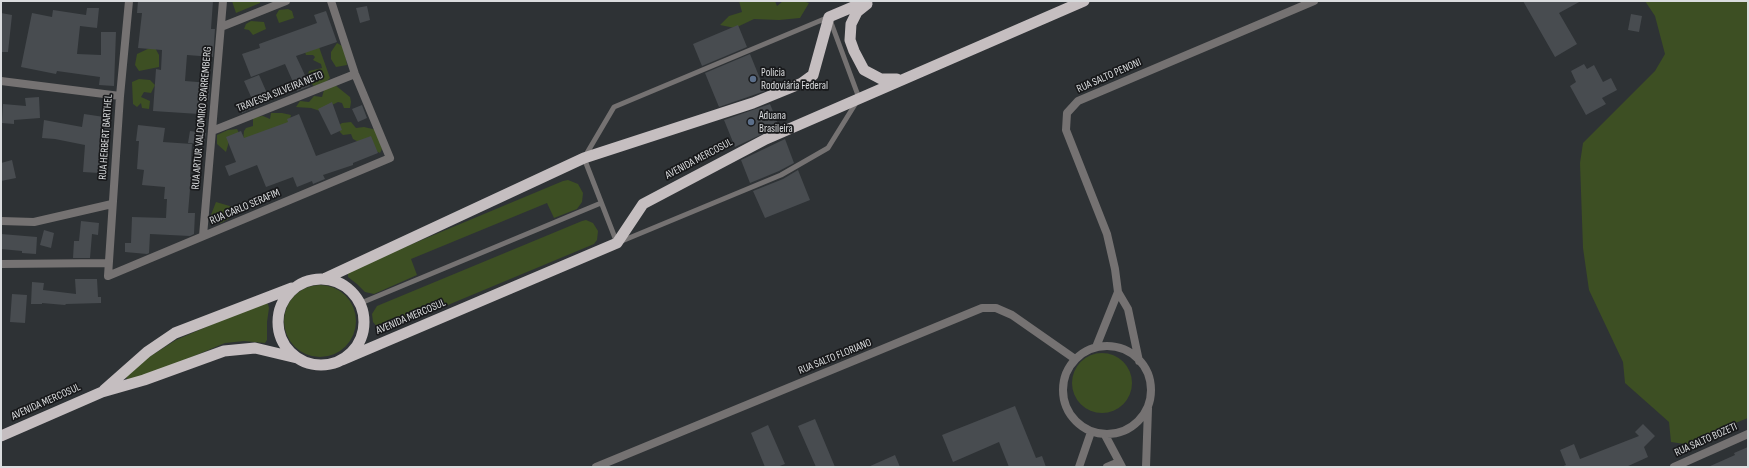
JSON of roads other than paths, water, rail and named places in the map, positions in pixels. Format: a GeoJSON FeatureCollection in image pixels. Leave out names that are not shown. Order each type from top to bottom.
{"type":"FeatureCollection","features":[{"type":"Feature","properties":{"kind":"highway"},"geometry":{"type":"LineString","coordinates":[[829,17],[867,1]]}},
{"type":"Feature","properties":{"kind":"highway"},"geometry":{"type":"LineString","coordinates":[[871,1],[857,12],[851,24],[850,40],[854,51],[864,70],[882,79],[903,79]]}},
{"type":"Feature","properties":{"kind":"highway","name":"AVENIDA MERCOSUL"},"geometry":{"type":"LineString","coordinates":[[1,436],[102,392],[144,380],[224,351],[256,348],[297,358],[311,364],[325,365],[342,360],[617,243],[643,204],[659,194],[766,139],[1084,1]]}},
{"type":"Feature","properties":{"kind":"highway","name":"AVENIDA MERCOSUL"},"geometry":{"type":"LineString","coordinates":[[102,392],[147,352],[175,333],[295,287],[309,280],[326,278],[584,158],[753,103],[802,82],[813,75],[829,17]]}},
{"type":"Feature","properties":{"kind":"highway"},"geometry":{"type":"LineString","coordinates":[[326,278],[341,283],[352,291],[361,303]]}},
{"type":"Feature","properties":{"kind":"highway","name":"AVENIDA MERCOSUL"},"geometry":{"type":"LineString","coordinates":[[295,287],[286,296],[279,310],[280,335],[288,349],[297,358]]}},
{"type":"Feature","properties":{"kind":"highway","name":"AVENIDA MERCOSUL"},"geometry":{"type":"LineString","coordinates":[[342,360],[356,348],[363,336],[365,320],[361,303]]}},
{"type":"Feature","properties":{"kind":"street","name":"RUA HERBERT BARTHEL"},"geometry":{"type":"LineString","coordinates":[[108,276],[120,96],[129,1]]}},
{"type":"Feature","properties":{"kind":"street","name":"RUA ARTUR VALDOMIRO SPARREMBERG"},"geometry":{"type":"LineString","coordinates":[[204,236],[223,1]]}},
{"type":"Feature","properties":{"kind":"street"},"geometry":{"type":"LineString","coordinates":[[221,27],[286,1]]}},
{"type":"Feature","properties":{"kind":"street"},"geometry":{"type":"LineString","coordinates":[[331,1],[356,74]]}},
{"type":"Feature","properties":{"kind":"street","name":"RUA SALTO PENONI"},"geometry":{"type":"LineString","coordinates":[[1139,361],[1128,309],[1118,292],[1115,269],[1107,234],[1066,130],[1067,113],[1078,101],[1314,1]]}},
{"type":"Feature","properties":{"kind":"street","name":"TRAVESSA SILVEIRA NETO"},"geometry":{"type":"LineString","coordinates":[[212,131],[356,74]]}},
{"type":"Feature","properties":{"kind":"street","name":"RUA CARLO SERAFIM"},"geometry":{"type":"LineString","coordinates":[[108,276],[390,158],[356,74]]}},
{"type":"Feature","properties":{"kind":"street"},"geometry":{"type":"LineString","coordinates":[[1,81],[120,96]]}},
{"type":"Feature","properties":{"kind":"street"},"geometry":{"type":"LineString","coordinates":[[1,221],[34,222],[112,204]]}},
{"type":"Feature","properties":{"kind":"street"},"geometry":{"type":"LineString","coordinates":[[1,264],[108,263]]}},
{"type":"Feature","properties":{"kind":"street","name":"RUA SALTO PENONI"},"geometry":{"type":"LineString","coordinates":[[1096,347],[1118,292]]}},
{"type":"Feature","properties":{"kind":"street","name":"RUA SALTO FLORIANO"},"geometry":{"type":"LineString","coordinates":[[596,467],[982,308],[996,308],[1012,315],[1075,359]]}},
{"type":"Feature","properties":{"kind":"street"},"geometry":{"type":"LineString","coordinates":[[1146,467],[1148,408],[1151,394],[1150,379],[1144,366],[1134,355],[1121,348],[1109,346],[1096,347],[1085,352],[1075,359],[1067,371],[1063,385],[1063,400],[1069,413],[1078,424],[1091,432],[1105,435],[1117,434],[1128,429],[1140,420],[1148,408]]}},
{"type":"Feature","properties":{"kind":"street"},"geometry":{"type":"LineString","coordinates":[[1080,467],[1091,432]]}},
{"type":"Feature","properties":{"kind":"street","name":"RUA SALTO BOZETI"},"geometry":{"type":"LineString","coordinates":[[1674,467],[1748,434]]}},
{"type":"Feature","properties":{"kind":"street"},"geometry":{"type":"LineString","coordinates":[[1105,435],[1121,465],[1107,467]]}},
{"type":"Feature","properties":{"kind":"lane"},"geometry":{"type":"LineString","coordinates":[[829,17],[859,98],[828,148],[781,176],[617,243],[584,158],[614,107],[829,17]]}},
{"type":"Feature","properties":{"kind":"lane"},"geometry":{"type":"LineString","coordinates":[[361,303],[601,203]]}},
{"type":"Feature","properties":{"kind":"place","name":"Polícia Rodoviária Federal"},"geometry":{"type":"Point","coordinates":[753,79]}},
{"type":"Feature","properties":{"kind":"place","name":"Aduana Brasileira"},"geometry":{"type":"Point","coordinates":[751,122]}}]}
